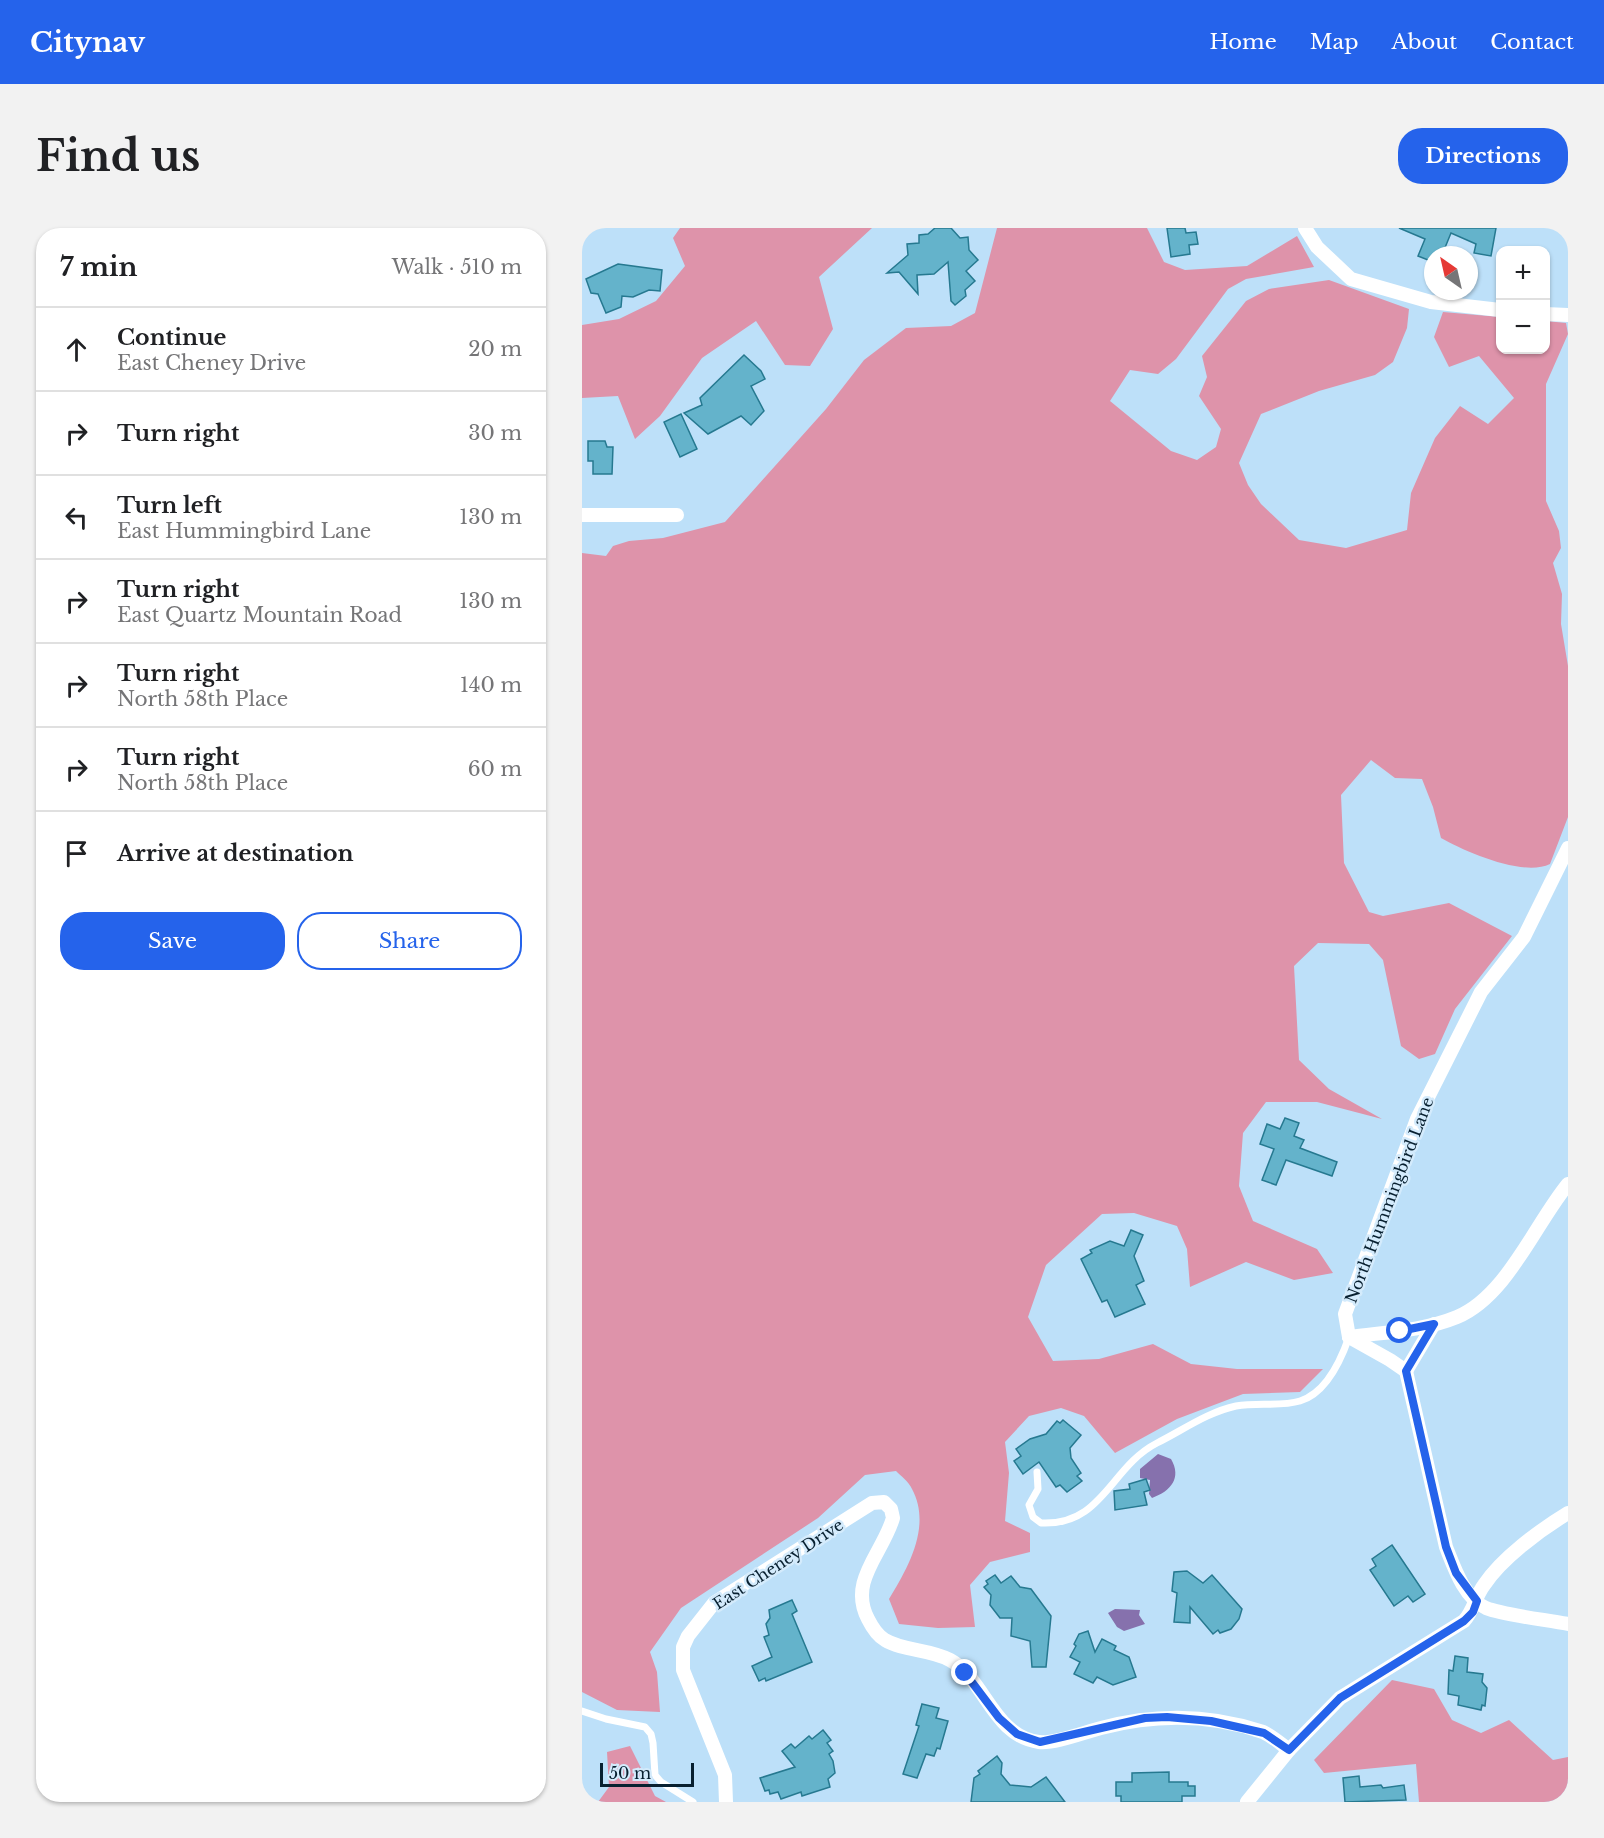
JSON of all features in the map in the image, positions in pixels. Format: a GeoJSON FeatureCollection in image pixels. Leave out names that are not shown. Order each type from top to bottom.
{"type":"FeatureCollection","features":[{"type":"Feature","properties":{"kind":"street"},"geometry":{"type":"LineString","coordinates":[[1305,228],[1317,247],[1352,279],[1431,302],[1496,310]]}},
{"type":"Feature","properties":{"kind":"street"},"geometry":{"type":"LineString","coordinates":[[1550,314],[1568,315]]}},
{"type":"Feature","properties":{"kind":"street"},"geometry":{"type":"LineString","coordinates":[[582,516],[677,515]]}},
{"type":"Feature","properties":{"kind":"street","name":"North Hummingbird Lane"},"geometry":{"type":"LineString","coordinates":[[1349,1337],[1345,1314],[1417,1119],[1481,992],[1524,937],[1568,848]]}},
{"type":"Feature","properties":{"kind":"street"},"geometry":{"type":"LineString","coordinates":[[1349,1337],[1434,1324],[1459,1316],[1486,1298],[1509,1270],[1568,1184]]}},
{"type":"Feature","properties":{"kind":"street"},"geometry":{"type":"LineString","coordinates":[[1406,1371],[1434,1324]]}},
{"type":"Feature","properties":{"kind":"street"},"geometry":{"type":"LineString","coordinates":[[1349,1337],[1390,1359],[1406,1371],[1446,1547],[1456,1573],[1477,1601],[1486,1608],[1568,1624]]}},
{"type":"Feature","properties":{"kind":"street","name":"East Cheney Drive"},"geometry":{"type":"LineString","coordinates":[[726,1802],[725,1775],[683,1670],[684,1647],[688,1636],[714,1603],[872,1503],[884,1502],[891,1509],[893,1518],[862,1585],[862,1600],[872,1626],[884,1640],[931,1652],[955,1663],[999,1718],[1017,1734],[1040,1742],[1145,1718],[1167,1717],[1211,1721],[1264,1733],[1289,1750]]}},
{"type":"Feature","properties":{"kind":"street"},"geometry":{"type":"LineString","coordinates":[[1247,1802],[1289,1750],[1340,1698],[1464,1621],[1473,1612],[1490,1576],[1531,1539],[1568,1513]]}},
{"type":"Feature","properties":{"kind":"lane"},"geometry":{"type":"LineString","coordinates":[[1036,1472],[1038,1489],[1029,1505],[1033,1517],[1041,1523],[1070,1521],[1094,1506],[1141,1452],[1213,1413],[1237,1406],[1300,1401],[1312,1395],[1335,1368],[1349,1337]]}},
{"type":"Feature","properties":{"kind":"lane"},"geometry":{"type":"LineString","coordinates":[[582,1711],[606,1719],[645,1727],[651,1734],[653,1743],[655,1775],[661,1782],[693,1802]]}},
{"type":"Feature","properties":{"kind":"shaded area"},"geometry":{"type":"Polygon","coordinates":[[[680,228],[872,228],[819,277],[833,329],[810,366],[785,365],[756,321],[702,358],[660,416],[635,439],[618,396],[582,398],[582,325],[619,319],[656,301],[685,266],[673,238],[680,228]]]}},
{"type":"Feature","properties":{"kind":"shaded area"},"geometry":{"type":"Polygon","coordinates":[[[997,228],[1147,228],[1164,262],[1185,270],[1247,266],[1297,236],[1314,267],[1246,279],[1228,289],[1176,359],[1158,374],[1130,370],[1110,401],[1171,451],[1197,460],[1216,447],[1221,429],[1199,396],[1207,377],[1202,356],[1246,301],[1269,289],[1329,280],[1409,309],[1407,328],[1393,362],[1375,375],[1319,391],[1261,414],[1239,463],[1248,485],[1261,504],[1299,540],[1346,548],[1407,530],[1411,493],[1435,438],[1460,406],[1488,424],[1514,398],[1479,356],[1449,367],[1434,337],[1443,312],[1496,317],[1496,354],[1550,354],[1550,321],[1566,323],[1568,334],[1546,384],[1546,501],[1559,531],[1561,548],[1553,563],[1562,594],[1561,624],[1568,666],[1568,817],[1550,864],[1525,867],[1479,856],[1441,838],[1433,807],[1422,779],[1395,778],[1371,760],[1341,795],[1344,863],[1369,912],[1383,916],[1449,903],[1512,936],[1455,1009],[1435,1054],[1419,1059],[1401,1046],[1383,960],[1369,944],[1318,943],[1294,966],[1299,1060],[1329,1089],[1382,1119],[1317,1102],[1266,1102],[1243,1133],[1239,1186],[1253,1221],[1317,1249],[1333,1273],[1294,1280],[1246,1262],[1190,1287],[1187,1249],[1177,1226],[1134,1213],[1102,1214],[1046,1265],[1028,1317],[1053,1361],[1099,1359],[1153,1344],[1191,1364],[1237,1369],[1323,1369],[1300,1392],[1243,1394],[1177,1419],[1115,1453],[1084,1416],[1061,1408],[1029,1416],[1005,1442],[1009,1473],[1005,1521],[1030,1533],[1030,1552],[990,1562],[970,1585],[975,1627],[938,1628],[899,1624],[889,1599],[915,1546],[919,1532],[918,1503],[911,1486],[896,1471],[865,1475],[818,1518],[681,1608],[650,1652],[657,1672],[660,1712],[617,1710],[582,1692],[582,553],[606,556],[613,546],[629,541],[663,538],[725,522],[826,409],[864,360],[906,328],[951,326],[975,313],[997,228]]]}},
{"type":"Feature","properties":{"kind":"shaded area"},"geometry":{"type":"Polygon","coordinates":[[[1158,1454],[1171,1459],[1175,1478],[1165,1492],[1152,1498],[1149,1494],[1150,1480],[1140,1478],[1140,1469],[1158,1454]]]}},
{"type":"Feature","properties":{"kind":"shaded area"},"geometry":{"type":"Polygon","coordinates":[[[1115,1609],[1140,1610],[1139,1615],[1145,1624],[1124,1631],[1117,1627],[1108,1613],[1115,1609]]]}},
{"type":"Feature","properties":{"kind":"shaded area"},"geometry":{"type":"Polygon","coordinates":[[[1392,1680],[1434,1689],[1452,1720],[1481,1733],[1509,1720],[1553,1760],[1568,1757],[1568,1802],[1419,1802],[1416,1764],[1324,1773],[1314,1760],[1392,1680]]]}},
{"type":"Feature","properties":{"kind":"shaded area"},"geometry":{"type":"Polygon","coordinates":[[[630,1746],[655,1796],[666,1802],[598,1802],[609,1787],[607,1752],[630,1746]]]}},
{"type":"Feature","properties":{"kind":"building"},"geometry":{"type":"Polygon","coordinates":[[[935,228],[951,228],[960,238],[968,237],[969,250],[978,260],[966,271],[975,281],[965,290],[966,296],[955,305],[951,301],[948,262],[934,274],[917,275],[918,294],[899,272],[887,273],[908,255],[907,244],[919,243],[919,235],[928,234],[935,228]]]}},
{"type":"Feature","properties":{"kind":"building"},"geometry":{"type":"Polygon","coordinates":[[[1167,228],[1185,228],[1186,233],[1196,232],[1198,244],[1189,245],[1190,254],[1171,257],[1167,228]]]}},
{"type":"Feature","properties":{"kind":"building"},"geometry":{"type":"Polygon","coordinates":[[[1399,228],[1496,228],[1491,256],[1478,254],[1476,244],[1451,233],[1446,246],[1424,246],[1424,258],[1418,256],[1425,239],[1399,228]]]}},
{"type":"Feature","properties":{"kind":"building"},"geometry":{"type":"Polygon","coordinates":[[[618,264],[662,270],[660,291],[649,290],[633,297],[622,296],[621,307],[606,313],[598,294],[591,293],[586,279],[618,264]]]}},
{"type":"Feature","properties":{"kind":"building"},"geometry":{"type":"Polygon","coordinates":[[[744,355],[761,371],[765,379],[751,386],[764,411],[751,425],[741,416],[708,434],[684,413],[702,405],[700,398],[744,355]]]}},
{"type":"Feature","properties":{"kind":"building"},"geometry":{"type":"Polygon","coordinates":[[[681,414],[697,449],[680,457],[664,422],[681,414]]]}},
{"type":"Feature","properties":{"kind":"building"},"geometry":{"type":"Polygon","coordinates":[[[588,441],[605,441],[607,447],[613,447],[612,474],[593,474],[593,461],[588,461],[588,441]]]}},
{"type":"Feature","properties":{"kind":"building"},"geometry":{"type":"Polygon","coordinates":[[[1285,1118],[1299,1123],[1294,1136],[1304,1140],[1300,1148],[1337,1162],[1332,1176],[1286,1160],[1276,1185],[1262,1180],[1274,1149],[1260,1144],[1267,1124],[1280,1129],[1285,1118]]]}},
{"type":"Feature","properties":{"kind":"building"},"geometry":{"type":"Polygon","coordinates":[[[1131,1230],[1143,1235],[1134,1256],[1144,1281],[1136,1285],[1145,1304],[1115,1317],[1107,1300],[1102,1302],[1081,1259],[1092,1253],[1090,1250],[1110,1241],[1124,1246],[1131,1230]]]}},
{"type":"Feature","properties":{"kind":"building"},"geometry":{"type":"Polygon","coordinates":[[[1063,1420],[1081,1435],[1070,1448],[1071,1458],[1081,1473],[1077,1476],[1082,1481],[1067,1492],[1060,1485],[1056,1487],[1039,1462],[1023,1474],[1014,1461],[1021,1456],[1016,1449],[1030,1439],[1046,1434],[1057,1421],[1060,1423],[1063,1420]]]}},
{"type":"Feature","properties":{"kind":"building"},"geometry":{"type":"Polygon","coordinates":[[[1146,1479],[1150,1490],[1144,1492],[1147,1505],[1115,1510],[1114,1491],[1130,1489],[1129,1484],[1146,1479]]]}},
{"type":"Feature","properties":{"kind":"building"},"geometry":{"type":"Polygon","coordinates":[[[1392,1545],[1425,1594],[1413,1602],[1408,1596],[1394,1606],[1370,1570],[1376,1566],[1372,1559],[1392,1545]]]}},
{"type":"Feature","properties":{"kind":"building"},"geometry":{"type":"Polygon","coordinates":[[[1187,1571],[1203,1583],[1212,1575],[1242,1609],[1239,1619],[1231,1629],[1220,1633],[1218,1630],[1213,1634],[1190,1607],[1190,1623],[1174,1622],[1177,1593],[1172,1591],[1174,1572],[1187,1571]]]}},
{"type":"Feature","properties":{"kind":"building"},"geometry":{"type":"Polygon","coordinates":[[[995,1575],[1001,1583],[1011,1576],[1020,1587],[1031,1589],[1051,1616],[1046,1667],[1032,1667],[1030,1641],[1011,1636],[1012,1618],[1000,1618],[990,1605],[991,1595],[984,1587],[988,1584],[986,1581],[995,1575]]]}},
{"type":"Feature","properties":{"kind":"building"},"geometry":{"type":"Polygon","coordinates":[[[792,1600],[797,1611],[792,1614],[812,1662],[766,1681],[765,1678],[759,1681],[752,1666],[772,1657],[764,1637],[769,1635],[766,1624],[770,1618],[769,1610],[792,1600]]]}},
{"type":"Feature","properties":{"kind":"building"},"geometry":{"type":"Polygon","coordinates":[[[1088,1631],[1095,1652],[1102,1639],[1116,1646],[1114,1650],[1129,1657],[1136,1677],[1113,1685],[1097,1677],[1093,1683],[1074,1674],[1080,1662],[1070,1657],[1076,1646],[1074,1644],[1079,1634],[1088,1631]]]}},
{"type":"Feature","properties":{"kind":"building"},"geometry":{"type":"Polygon","coordinates":[[[1455,1656],[1468,1658],[1467,1672],[1483,1674],[1482,1682],[1487,1688],[1485,1706],[1482,1705],[1481,1710],[1458,1705],[1459,1696],[1448,1694],[1449,1670],[1453,1671],[1455,1656]]]}},
{"type":"Feature","properties":{"kind":"building"},"geometry":{"type":"Polygon","coordinates":[[[922,1704],[939,1708],[936,1718],[948,1721],[940,1749],[937,1748],[934,1756],[926,1754],[917,1778],[903,1774],[919,1726],[916,1725],[922,1704]]]}},
{"type":"Feature","properties":{"kind":"building"},"geometry":{"type":"Polygon","coordinates":[[[823,1730],[831,1740],[827,1743],[833,1751],[829,1754],[835,1773],[828,1779],[830,1787],[802,1796],[801,1792],[781,1799],[778,1792],[770,1794],[769,1790],[765,1791],[760,1778],[795,1767],[782,1751],[791,1744],[795,1748],[809,1736],[812,1739],[823,1730]]]}},
{"type":"Feature","properties":{"kind":"building"},"geometry":{"type":"Polygon","coordinates":[[[997,1756],[1002,1763],[1001,1774],[1010,1785],[1031,1787],[1046,1777],[1065,1802],[971,1802],[974,1778],[980,1774],[978,1771],[997,1756]]]}},
{"type":"Feature","properties":{"kind":"building"},"geometry":{"type":"Polygon","coordinates":[[[1169,1772],[1169,1782],[1188,1782],[1188,1786],[1195,1786],[1195,1796],[1182,1796],[1182,1802],[1121,1802],[1121,1796],[1116,1796],[1116,1782],[1132,1782],[1132,1773],[1169,1772]]]}},
{"type":"Feature","properties":{"kind":"building"},"geometry":{"type":"Polygon","coordinates":[[[1359,1776],[1360,1787],[1381,1785],[1383,1788],[1404,1785],[1406,1800],[1345,1802],[1343,1778],[1359,1776]]]}},
{"type":"Feature","properties":{"kind":"route"},"geometry":{"type":"LineString","coordinates":[[965,1673],[999,1718],[1017,1734],[1040,1742],[1145,1718],[1167,1717],[1211,1721],[1264,1733],[1289,1750],[1340,1698],[1464,1621],[1473,1612],[1477,1601],[1456,1573],[1446,1547],[1406,1371],[1434,1324],[1400,1331]]}}]}
